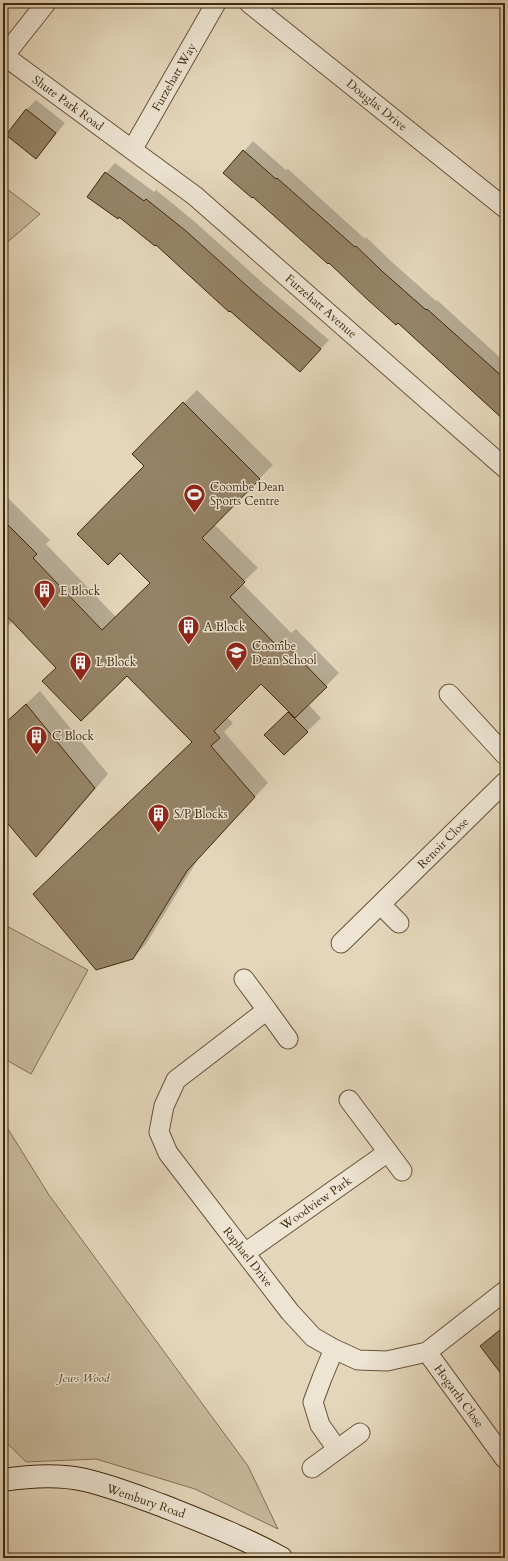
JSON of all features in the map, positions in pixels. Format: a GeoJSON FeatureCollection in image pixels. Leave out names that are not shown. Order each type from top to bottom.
{"type":"FeatureCollection","features":[{"type":"Feature","properties":{"kind":"street"},"geometry":{"type":"LineString","coordinates":[[4,55],[46,3]]}},
{"type":"Feature","properties":{"kind":"street","name":"Furzehatt Way"},"geometry":{"type":"LineString","coordinates":[[132,150],[216,3]]}},
{"type":"Feature","properties":{"kind":"street","name":"Douglas Drive"},"geometry":{"type":"LineString","coordinates":[[249,3],[505,208]]}},
{"type":"Feature","properties":{"kind":"street","name":"Shute Park Road"},"geometry":{"type":"LineString","coordinates":[[4,55],[132,150]]}},
{"type":"Feature","properties":{"kind":"street","name":"Furzehatt Avenue"},"geometry":{"type":"LineString","coordinates":[[132,150],[195,196],[505,468]]}},
{"type":"Feature","properties":{"kind":"street"},"geometry":{"type":"LineString","coordinates":[[449,694],[505,755]]}},
{"type":"Feature","properties":{"kind":"street","name":"Renoir Close"},"geometry":{"type":"LineString","coordinates":[[341,943],[505,782]]}},
{"type":"Feature","properties":{"kind":"street"},"geometry":{"type":"LineString","coordinates":[[381,905],[399,923]]}},
{"type":"Feature","properties":{"kind":"street"},"geometry":{"type":"LineString","coordinates":[[244,978],[288,1039]]}},
{"type":"Feature","properties":{"kind":"street","name":"Raphael Drive"},"geometry":{"type":"LineString","coordinates":[[267,1010],[176,1080],[164,1106],[159,1132],[168,1153],[290,1312],[313,1337],[334,1350],[358,1360],[387,1361],[427,1352],[505,1291]]}},
{"type":"Feature","properties":{"kind":"street"},"geometry":{"type":"LineString","coordinates":[[349,1100],[402,1171]]}},
{"type":"Feature","properties":{"kind":"street","name":"Woodview Park"},"geometry":{"type":"LineString","coordinates":[[245,1254],[388,1152]]}},
{"type":"Feature","properties":{"kind":"street"},"geometry":{"type":"LineString","coordinates":[[334,1350],[313,1402],[320,1425],[337,1450]]}},
{"type":"Feature","properties":{"kind":"street","name":"Hogarth Close"},"geometry":{"type":"LineString","coordinates":[[427,1352],[505,1459]]}},
{"type":"Feature","properties":{"kind":"street"},"geometry":{"type":"LineString","coordinates":[[312,1468],[360,1433]]}},
{"type":"Feature","properties":{"kind":"street","name":"Wembury Road"},"geometry":{"type":"LineString","coordinates":[[3,1480],[24,1476],[58,1477],[84,1480],[140,1498],[201,1521],[281,1558]]}},
{"type":"Feature","properties":{"kind":"green space"},"geometry":{"type":"Polygon","coordinates":[[[3,186],[40,214],[3,246],[3,186]]]}},
{"type":"Feature","properties":{"kind":"green space"},"geometry":{"type":"Polygon","coordinates":[[[3,924],[88,970],[31,1074],[3,1058],[3,924]]]}},
{"type":"Feature","properties":{"kind":"green space","name":"Jews Wood"},"geometry":{"type":"Polygon","coordinates":[[[3,1121],[49,1195],[248,1466],[278,1529],[195,1489],[96,1459],[26,1462],[3,1439],[3,1121]]]}},
{"type":"Feature","properties":{"kind":"building"},"geometry":{"type":"Polygon","coordinates":[[[26,109],[56,133],[36,159],[6,135],[26,109]]]}},
{"type":"Feature","properties":{"kind":"building"},"geometry":{"type":"Polygon","coordinates":[[[243,150],[355,247],[356,246],[383,272],[505,379],[505,421],[398,323],[396,325],[329,263],[328,264],[253,197],[252,198],[223,173],[243,150]]]}},
{"type":"Feature","properties":{"kind":"building"},"geometry":{"type":"Polygon","coordinates":[[[105,172],[144,201],[146,199],[186,231],[257,295],[321,349],[300,372],[230,311],[229,312],[156,245],[155,246],[119,217],[118,219],[87,197],[105,172]]]}},
{"type":"Feature","properties":{"kind":"building"},"geometry":{"type":"Polygon","coordinates":[[[183,402],[260,479],[202,538],[245,582],[230,597],[277,646],[282,641],[327,687],[295,718],[261,684],[214,731],[220,738],[211,746],[255,797],[187,871],[133,959],[96,970],[33,894],[192,742],[127,676],[81,721],[42,681],[56,668],[3,612],[3,520],[37,554],[33,558],[102,630],[150,583],[120,553],[108,565],[77,534],[144,466],[132,454],[183,402]]]}},
{"type":"Feature","properties":{"kind":"building","name":"C Block"},"geometry":{"type":"Polygon","coordinates":[[[26,704],[95,788],[36,857],[3,818],[3,725],[26,704]]]}},
{"type":"Feature","properties":{"kind":"building"},"geometry":{"type":"Polygon","coordinates":[[[288,712],[308,732],[284,755],[264,735],[288,712]]]}},
{"type":"Feature","properties":{"kind":"building"},"geometry":{"type":"Polygon","coordinates":[[[505,1326],[505,1379],[480,1346],[505,1326]]]}},
{"type":"Feature","properties":{"kind":"place","name":"Coombe Dean Sports Centre"},"geometry":{"type":"Point","coordinates":[195,514]}},
{"type":"Feature","properties":{"kind":"place","name":"E Block"},"geometry":{"type":"Point","coordinates":[44,610]}},
{"type":"Feature","properties":{"kind":"place","name":"A Block"},"geometry":{"type":"Point","coordinates":[189,646]}},
{"type":"Feature","properties":{"kind":"place","name":"Coombe Dean School"},"geometry":{"type":"Point","coordinates":[237,672]}},
{"type":"Feature","properties":{"kind":"place","name":"L Block"},"geometry":{"type":"Point","coordinates":[81,682]}},
{"type":"Feature","properties":{"kind":"place","name":"C Block"},"geometry":{"type":"Point","coordinates":[36,756]}},
{"type":"Feature","properties":{"kind":"place","name":"S/P Blocks"},"geometry":{"type":"Point","coordinates":[158,834]}}]}
